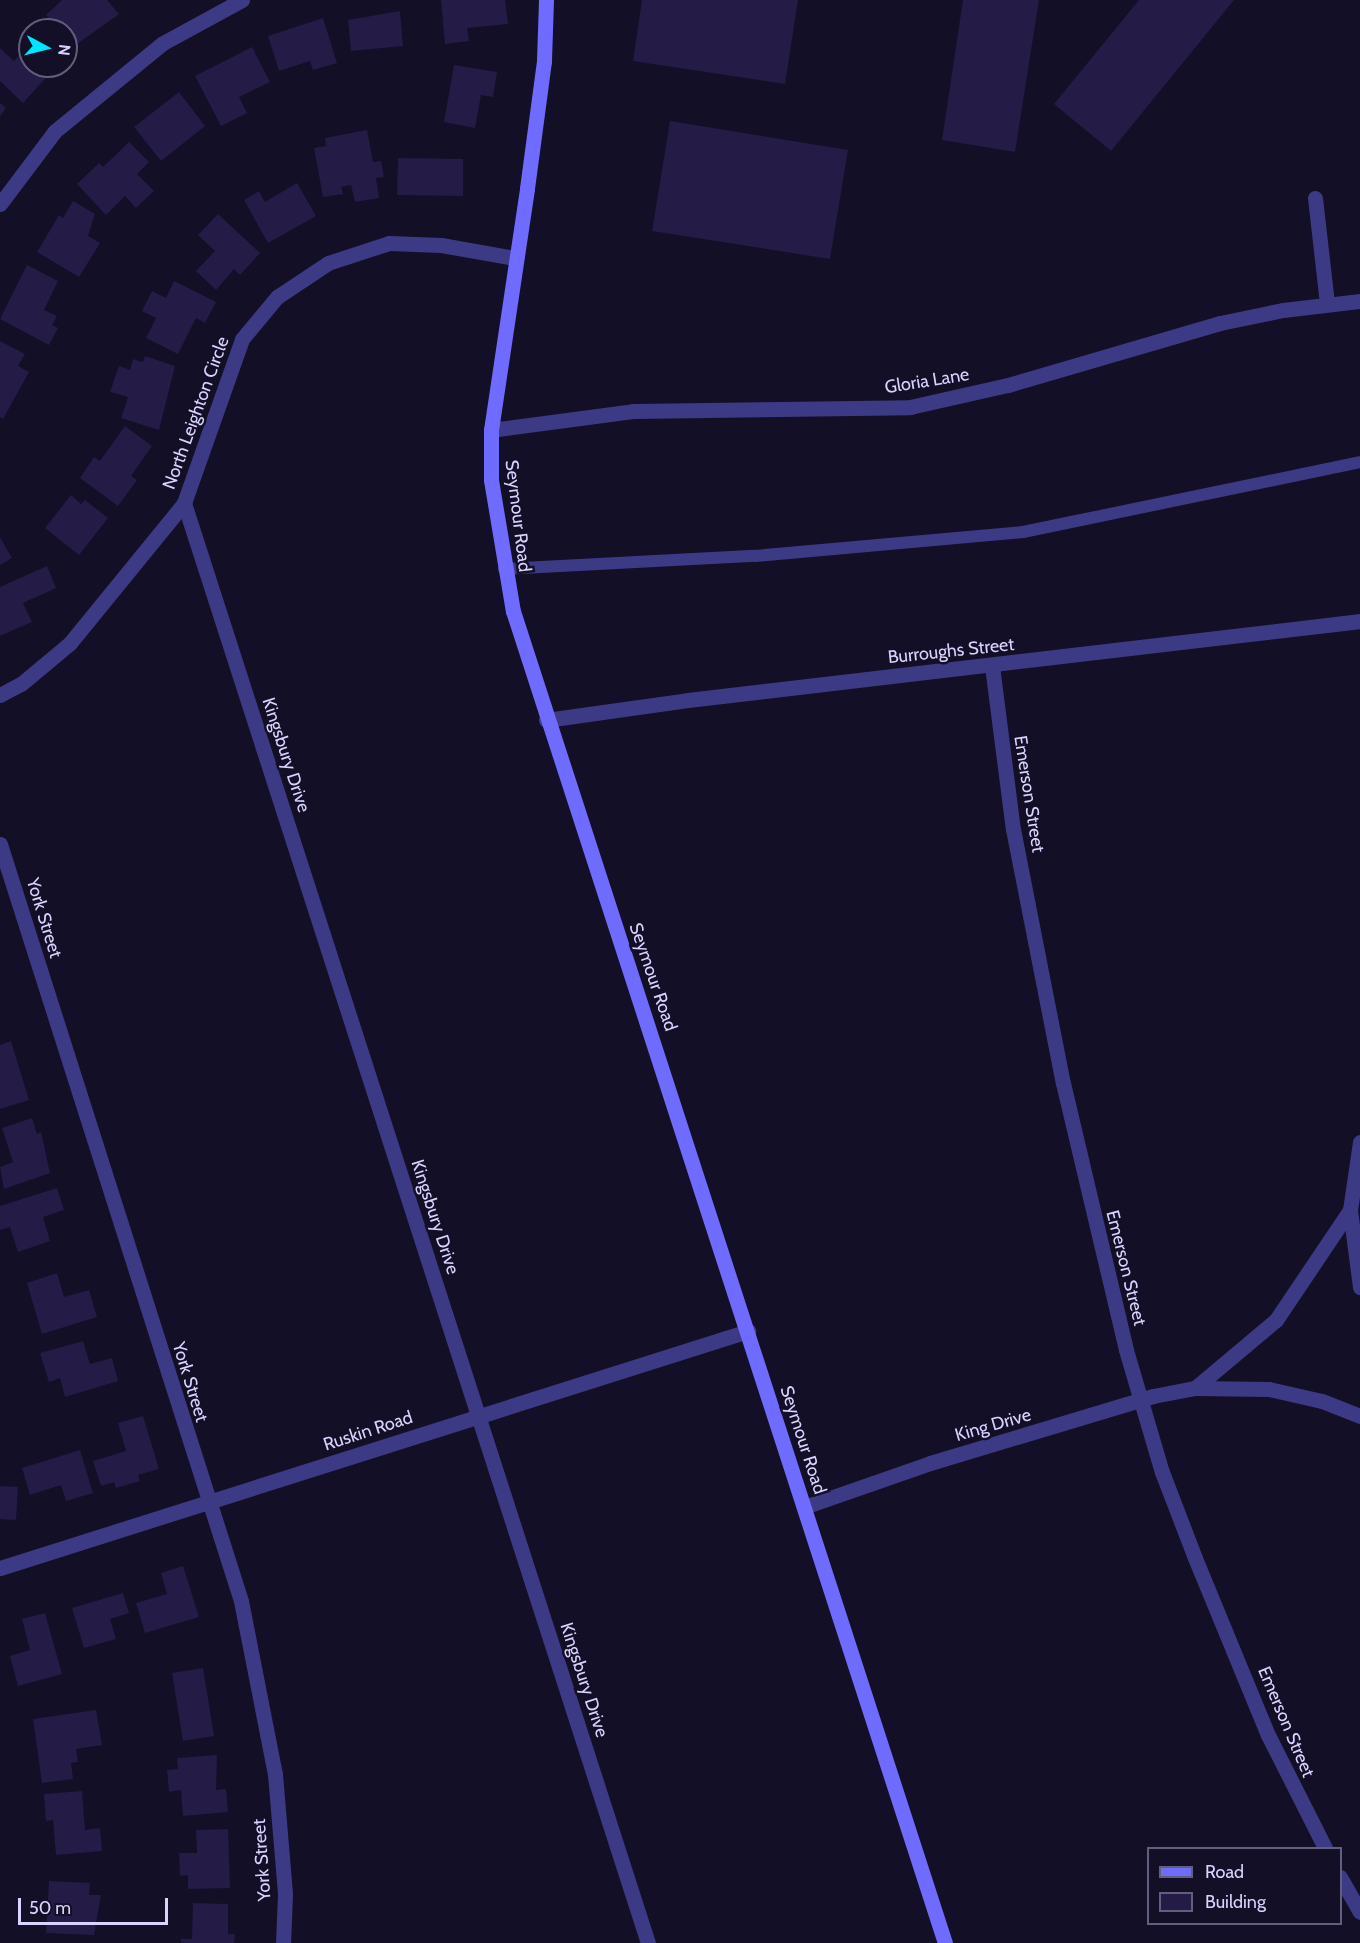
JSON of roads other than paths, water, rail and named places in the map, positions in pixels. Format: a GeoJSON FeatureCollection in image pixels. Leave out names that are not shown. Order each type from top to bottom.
{"type":"FeatureCollection","features":[{"type":"Feature","properties":{"kind":"street"},"geometry":{"type":"LineString","coordinates":[[0,204],[55,131],[163,43],[242,0]]}},
{"type":"Feature","properties":{"kind":"street","name":"Seymour Road"},"geometry":{"type":"LineString","coordinates":[[546,0],[544,61],[491,430],[491,480],[504,569],[513,611],[546,720],[748,1331],[945,1943]]}},
{"type":"Feature","properties":{"kind":"street"},"geometry":{"type":"LineString","coordinates":[[1315,198],[1327,303]]}},
{"type":"Feature","properties":{"kind":"street","name":"North Leighton Circle"},"geometry":{"type":"LineString","coordinates":[[0,695],[21,684],[70,643],[184,503],[242,339],[277,297],[328,263],[389,243],[441,245],[515,258]]}},
{"type":"Feature","properties":{"kind":"street","name":"Gloria Lane"},"geometry":{"type":"LineString","coordinates":[[491,430],[633,411],[910,407],[1008,385],[1220,323],[1327,303],[1360,301]]}},
{"type":"Feature","properties":{"kind":"street","name":"Kingsbury Drive"},"geometry":{"type":"LineString","coordinates":[[184,503],[648,1943]]}},
{"type":"Feature","properties":{"kind":"street","name":"Burroughs Street"},"geometry":{"type":"LineString","coordinates":[[546,720],[688,700],[1360,621]]}},
{"type":"Feature","properties":{"kind":"street","name":"Emerson Street"},"geometry":{"type":"LineString","coordinates":[[992,666],[1013,829],[1063,1083],[1140,1399],[1162,1472],[1223,1626],[1268,1735],[1324,1847]]}},
{"type":"Feature","properties":{"kind":"street","name":"York Street"},"geometry":{"type":"LineString","coordinates":[[0,844],[207,1503],[241,1601],[275,1774],[285,1894],[283,1943]]}},
{"type":"Feature","properties":{"kind":"street"},"geometry":{"type":"LineString","coordinates":[[1360,1142],[1350,1210],[1360,1287]]}},
{"type":"Feature","properties":{"kind":"street","name":"King Drive"},"geometry":{"type":"LineString","coordinates":[[1195,1388],[1276,1320],[1350,1210]]}},
{"type":"Feature","properties":{"kind":"street","name":"Ruskin Road"},"geometry":{"type":"LineString","coordinates":[[0,1568],[748,1331]]}},
{"type":"Feature","properties":{"kind":"street","name":"King Drive"},"geometry":{"type":"LineString","coordinates":[[804,1507],[930,1463],[1140,1399],[1195,1388],[1269,1389],[1322,1401],[1360,1416]]}},
{"type":"Feature","properties":{"kind":"street"},"geometry":{"type":"LineString","coordinates":[[1342,1879],[1360,1912]]}},
{"type":"Feature","properties":{"kind":"lane"},"geometry":{"type":"LineString","coordinates":[[504,569],[755,556],[1023,532],[1360,462]]}}]}
